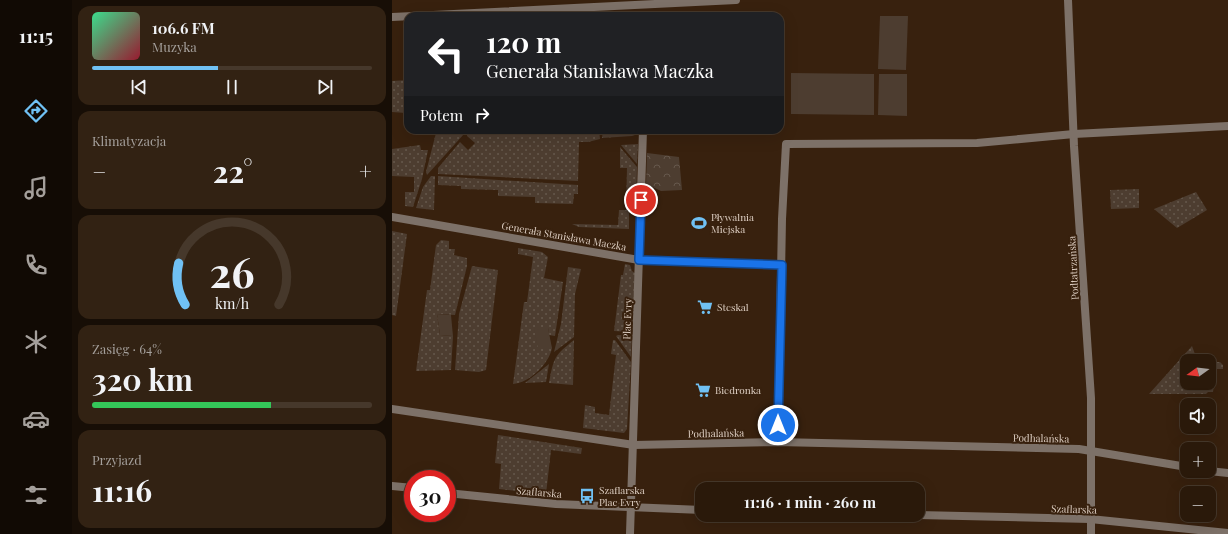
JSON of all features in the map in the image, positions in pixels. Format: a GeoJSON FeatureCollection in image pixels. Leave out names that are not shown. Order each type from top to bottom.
{"type":"FeatureCollection","features":[{"type":"Feature","properties":{"kind":"street"},"geometry":{"type":"LineString","coordinates":[[493,12],[736,0]]}},
{"type":"Feature","properties":{"kind":"street","name":"Podtatrzańska"},"geometry":{"type":"LineString","coordinates":[[1068,0],[1074,134],[1090,390],[1092,451],[1091,534]]}},
{"type":"Feature","properties":{"kind":"street"},"geometry":{"type":"LineString","coordinates":[[392,17],[404,16]]}},
{"type":"Feature","properties":{"kind":"street"},"geometry":{"type":"LineString","coordinates":[[778,442],[786,144],[977,143],[1074,134],[1228,126]]}},
{"type":"Feature","properties":{"kind":"street","name":"Plac Evry"},"geometry":{"type":"LineString","coordinates":[[630,534],[634,445],[633,425],[642,134]]}},
{"type":"Feature","properties":{"kind":"street","name":"Generała Stanisława Maczka"},"geometry":{"type":"LineString","coordinates":[[392,217],[639,260],[782,265]]}},
{"type":"Feature","properties":{"kind":"street","name":"Podhalańska"},"geometry":{"type":"LineString","coordinates":[[392,409],[634,445],[778,442],[1092,451],[1180,466]]}},
{"type":"Feature","properties":{"kind":"street"},"geometry":{"type":"LineString","coordinates":[[1216,472],[1228,474]]}},
{"type":"Feature","properties":{"kind":"street"},"geometry":{"type":"LineString","coordinates":[[392,486],[404,487]]}},
{"type":"Feature","properties":{"kind":"street","name":"Szaflarska"},"geometry":{"type":"LineString","coordinates":[[456,494],[556,504],[695,510]]}},
{"type":"Feature","properties":{"kind":"street","name":"Szaflarska"},"geometry":{"type":"LineString","coordinates":[[925,515],[1090,519],[1162,525],[1228,533]]}},
{"type":"Feature","properties":{"kind":"green space"},"geometry":{"type":"Polygon","coordinates":[[[880,16],[908,16],[906,70],[878,69],[880,16]]]}},
{"type":"Feature","properties":{"kind":"green space"},"geometry":{"type":"Polygon","coordinates":[[[791,73],[874,74],[874,115],[791,114],[791,73]]]}},
{"type":"Feature","properties":{"kind":"green space"},"geometry":{"type":"Polygon","coordinates":[[[879,74],[907,74],[907,116],[878,115],[879,74]]]}},
{"type":"Feature","properties":{"kind":"green space"},"geometry":{"type":"Polygon","coordinates":[[[404,80],[404,113],[392,112],[392,81],[404,80]]]}},
{"type":"Feature","properties":{"kind":"green space"},"geometry":{"type":"Polygon","coordinates":[[[436,134],[464,134],[427,175],[426,172],[436,134]]]}},
{"type":"Feature","properties":{"kind":"green space"},"geometry":{"type":"Polygon","coordinates":[[[467,134],[599,134],[600,139],[588,142],[579,142],[578,181],[438,174],[438,168],[460,142],[468,150],[475,143],[467,136],[467,134]]]}},
{"type":"Feature","properties":{"kind":"green space"},"geometry":{"type":"Polygon","coordinates":[[[602,134],[636,134],[632,136],[602,138],[602,134]]]}},
{"type":"Feature","properties":{"kind":"green space"},"geometry":{"type":"Polygon","coordinates":[[[638,144],[637,164],[621,145],[638,144]]]}},
{"type":"Feature","properties":{"kind":"green space"},"geometry":{"type":"Polygon","coordinates":[[[420,145],[421,150],[428,150],[422,179],[413,207],[405,206],[405,192],[414,192],[414,177],[392,176],[392,149],[420,145]]]}},
{"type":"Feature","properties":{"kind":"green space"},"geometry":{"type":"Polygon","coordinates":[[[620,147],[637,167],[636,207],[629,208],[629,229],[579,227],[572,224],[618,225],[619,210],[626,210],[627,168],[620,168],[620,147]]]}},
{"type":"Feature","properties":{"kind":"green space"},"geometry":{"type":"Polygon","coordinates":[[[647,153],[679,157],[682,190],[661,191],[646,184],[647,153]]]}},
{"type":"Feature","properties":{"kind":"green space"},"geometry":{"type":"Polygon","coordinates":[[[431,176],[435,176],[434,210],[416,208],[423,187],[431,176]]]}},
{"type":"Feature","properties":{"kind":"green space"},"geometry":{"type":"Polygon","coordinates":[[[438,176],[578,185],[578,194],[574,194],[573,204],[535,203],[535,197],[498,196],[498,190],[461,189],[461,186],[438,185],[438,176]]]}},
{"type":"Feature","properties":{"kind":"green space"},"geometry":{"type":"Polygon","coordinates":[[[1139,189],[1139,208],[1111,209],[1110,190],[1139,189]]]}},
{"type":"Feature","properties":{"kind":"green space"},"geometry":{"type":"Polygon","coordinates":[[[1196,192],[1207,210],[1177,228],[1154,209],[1196,192]]]}},
{"type":"Feature","properties":{"kind":"green space"},"geometry":{"type":"Polygon","coordinates":[[[392,231],[407,234],[396,316],[392,315],[392,231]]]}},
{"type":"Feature","properties":{"kind":"green space"},"geometry":{"type":"Polygon","coordinates":[[[441,240],[449,241],[449,249],[455,249],[454,255],[467,258],[467,266],[455,315],[437,314],[440,335],[453,336],[451,370],[416,371],[427,290],[430,290],[436,245],[441,240]]]}},
{"type":"Feature","properties":{"kind":"green space"},"geometry":{"type":"Polygon","coordinates":[[[518,248],[542,252],[548,257],[544,278],[563,282],[555,336],[549,335],[548,328],[538,347],[552,348],[550,354],[543,366],[537,372],[519,383],[513,384],[524,302],[527,302],[533,257],[518,254],[518,248]]]}},
{"type":"Feature","properties":{"kind":"green space"},"geometry":{"type":"Polygon","coordinates":[[[625,264],[630,265],[632,271],[635,273],[632,332],[614,331],[621,275],[623,275],[625,264]]]}},
{"type":"Feature","properties":{"kind":"green space"},"geometry":{"type":"Polygon","coordinates":[[[472,266],[498,270],[486,370],[479,372],[455,370],[459,314],[472,266]]]}},
{"type":"Feature","properties":{"kind":"green space"},"geometry":{"type":"Polygon","coordinates":[[[568,267],[581,269],[575,294],[574,337],[554,352],[561,324],[568,267]]]}},
{"type":"Feature","properties":{"kind":"green space"},"geometry":{"type":"Polygon","coordinates":[[[437,314],[451,315],[453,336],[440,335],[437,314]]]}},
{"type":"Feature","properties":{"kind":"green space"},"geometry":{"type":"Polygon","coordinates":[[[534,328],[548,328],[552,348],[538,348],[534,328]]]}},
{"type":"Feature","properties":{"kind":"green space"},"geometry":{"type":"Polygon","coordinates":[[[616,336],[632,336],[631,357],[616,336]]]}},
{"type":"Feature","properties":{"kind":"green space"},"geometry":{"type":"Polygon","coordinates":[[[574,340],[573,385],[549,383],[556,358],[562,350],[574,340]]]}},
{"type":"Feature","properties":{"kind":"green space"},"geometry":{"type":"Polygon","coordinates":[[[613,340],[615,340],[631,362],[627,429],[624,433],[583,428],[585,405],[595,407],[595,413],[609,415],[616,355],[611,354],[613,340]]]}},
{"type":"Feature","properties":{"kind":"green space"},"geometry":{"type":"Polygon","coordinates":[[[1192,346],[1195,354],[1185,354],[1192,346]]]}},
{"type":"Feature","properties":{"kind":"green space"},"geometry":{"type":"Polygon","coordinates":[[[1180,359],[1180,390],[1213,390],[1213,392],[1208,392],[1206,394],[1149,394],[1180,359]]]}},
{"type":"Feature","properties":{"kind":"green space"},"geometry":{"type":"Polygon","coordinates":[[[1216,362],[1220,362],[1223,365],[1223,369],[1216,369],[1216,362]]]}},
{"type":"Feature","properties":{"kind":"green space"},"geometry":{"type":"Polygon","coordinates":[[[549,364],[546,382],[525,383],[549,364]]]}},
{"type":"Feature","properties":{"kind":"green space"},"geometry":{"type":"Polygon","coordinates":[[[498,435],[582,448],[581,454],[551,450],[546,494],[499,489],[501,464],[495,463],[498,435]]]}},
{"type":"Feature","properties":{"kind":"place","name":"Pływalnia Miejska"},"geometry":{"type":"Point","coordinates":[699,223]}},
{"type":"Feature","properties":{"kind":"place","name":"Steskal"},"geometry":{"type":"Point","coordinates":[705,307]}},
{"type":"Feature","properties":{"kind":"place","name":"Biedronka"},"geometry":{"type":"Point","coordinates":[703,390]}},
{"type":"Feature","properties":{"kind":"place","name":"Szaflarska Plac Evry"},"geometry":{"type":"Point","coordinates":[587,496]}},
{"type":"Feature","properties":{"kind":"route"},"geometry":{"type":"LineString","coordinates":[[641,200],[639,260],[782,265],[778,425]]}}]}
